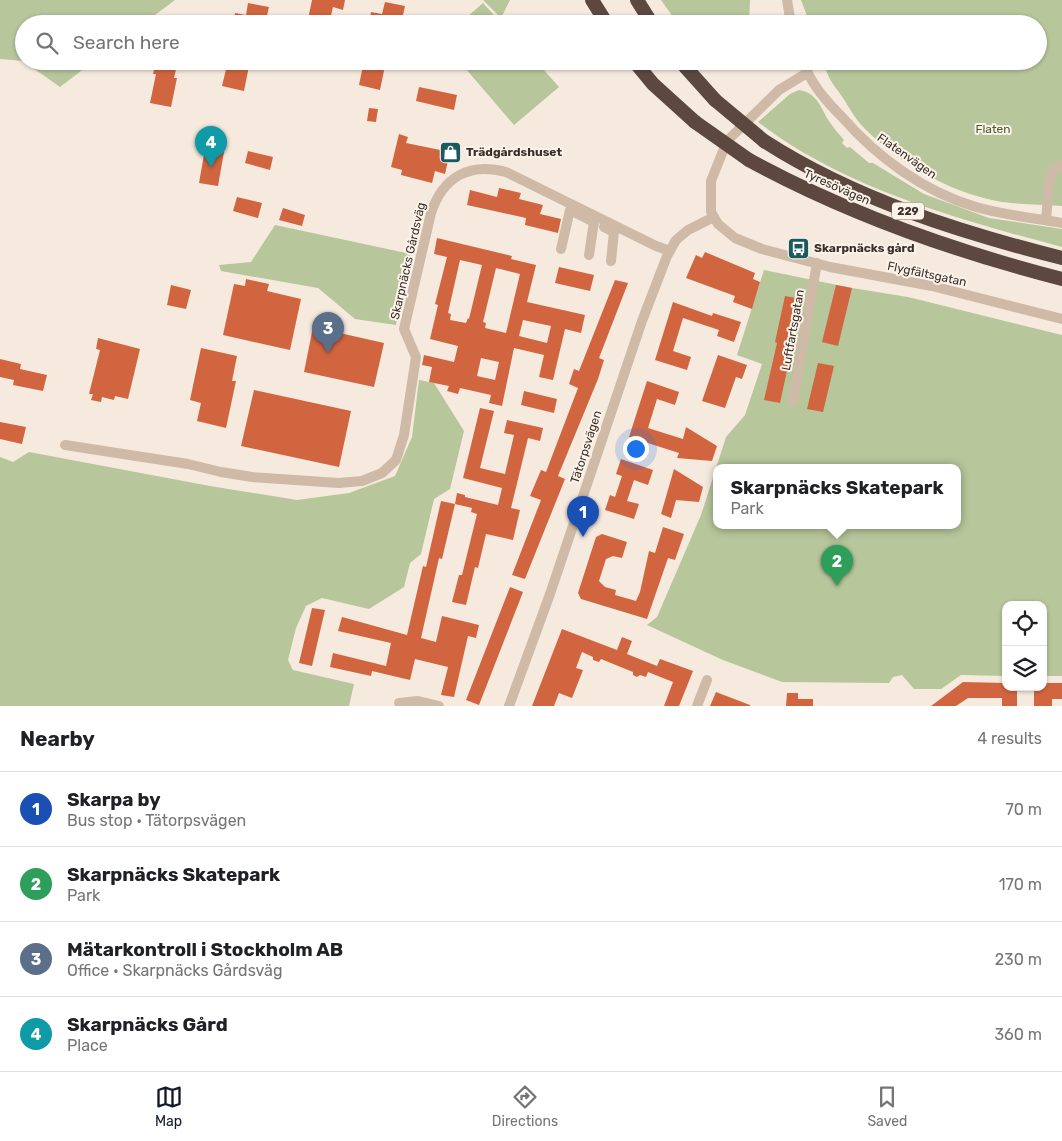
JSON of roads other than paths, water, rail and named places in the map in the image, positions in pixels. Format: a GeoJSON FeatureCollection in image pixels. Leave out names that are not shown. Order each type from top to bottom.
{"type":"FeatureCollection","features":[{"type":"Feature","properties":{"kind":"highway"},"geometry":{"type":"LineString","coordinates":[[592,0],[601,15]]}},
{"type":"Feature","properties":{"kind":"highway"},"geometry":{"type":"LineString","coordinates":[[637,0],[646,15]]}},
{"type":"Feature","properties":{"kind":"highway","name":"Tyresövägen"},"geometry":{"type":"LineString","coordinates":[[642,70],[695,122],[749,160],[795,185],[868,217],[952,248],[1062,279]]}},
{"type":"Feature","properties":{"kind":"highway","name":"Tyresövägen"},"geometry":{"type":"LineString","coordinates":[[688,70],[715,100],[764,140],[803,165],[880,200],[957,229],[1062,258]]}},
{"type":"Feature","properties":{"kind":"street"},"geometry":{"type":"LineString","coordinates":[[787,0],[790,15]]}},
{"type":"Feature","properties":{"kind":"street","name":"Flatenvägen"},"geometry":{"type":"LineString","coordinates":[[806,70],[827,102],[862,140],[899,169],[927,186],[976,207],[1062,223]]}},
{"type":"Feature","properties":{"kind":"street"},"geometry":{"type":"LineString","coordinates":[[714,217],[711,212],[711,181],[727,141],[779,90],[807,73]]}},
{"type":"Feature","properties":{"kind":"street"},"geometry":{"type":"LineString","coordinates":[[1046,220],[1052,172],[1062,165]]}},
{"type":"Feature","properties":{"kind":"street","name":"Skarpnäcks Gårdsväg"},"geometry":{"type":"LineString","coordinates":[[65,445],[188,464],[252,477],[339,483],[362,481],[382,473],[396,460],[404,434],[416,357],[404,329],[431,213],[436,198],[446,184],[463,173],[474,169],[492,168],[506,172],[656,246],[670,251]]}},
{"type":"Feature","properties":{"kind":"street"},"geometry":{"type":"LineString","coordinates":[[561,249],[570,210],[614,232],[611,261]]}},
{"type":"Feature","properties":{"kind":"street","name":"Tätorpsvägen"},"geometry":{"type":"LineString","coordinates":[[509,706],[550,594],[642,321],[670,251],[676,240],[688,230],[714,217]]}},
{"type":"Feature","properties":{"kind":"street","name":"Flygfältsgatan"},"geometry":{"type":"LineString","coordinates":[[714,217],[718,224],[735,238],[762,249],[817,263],[932,286],[1062,320]]}},
{"type":"Feature","properties":{"kind":"street"},"geometry":{"type":"LineString","coordinates":[[589,256],[594,222]]}},
{"type":"Feature","properties":{"kind":"street","name":"Luftfartsgatan"},"geometry":{"type":"LineString","coordinates":[[793,401],[817,263]]}},
{"type":"Feature","properties":{"kind":"street"},"geometry":{"type":"LineString","coordinates":[[697,706],[707,680]]}},
{"type":"Feature","properties":{"kind":"street"},"geometry":{"type":"LineString","coordinates":[[398,703],[418,701],[439,706]]}},
{"type":"Feature","properties":{"kind":"place","name":"Trädgårdshuset"},"geometry":{"type":"Point","coordinates":[450,152]}},
{"type":"Feature","properties":{"kind":"place","name":"Skarpnäcks Gård"},"geometry":{"type":"Point","coordinates":[211,167]}},
{"type":"Feature","properties":{"kind":"place","name":"Skarpnäcks gård"},"geometry":{"type":"Point","coordinates":[798,248]}},
{"type":"Feature","properties":{"kind":"place","name":"Mätarkontroll i Stockholm AB"},"geometry":{"type":"Point","coordinates":[328,353]}},
{"type":"Feature","properties":{"kind":"place","name":"Skarpa by"},"geometry":{"type":"Point","coordinates":[583,537]}},
{"type":"Feature","properties":{"kind":"place","name":"Skarpnäcks Skatepark"},"geometry":{"type":"Point","coordinates":[837,586]}},
{"type":"Feature","properties":{"kind":"park label","name":"Flaten"},"geometry":{"type":"Point","coordinates":[993,129]}}]}
